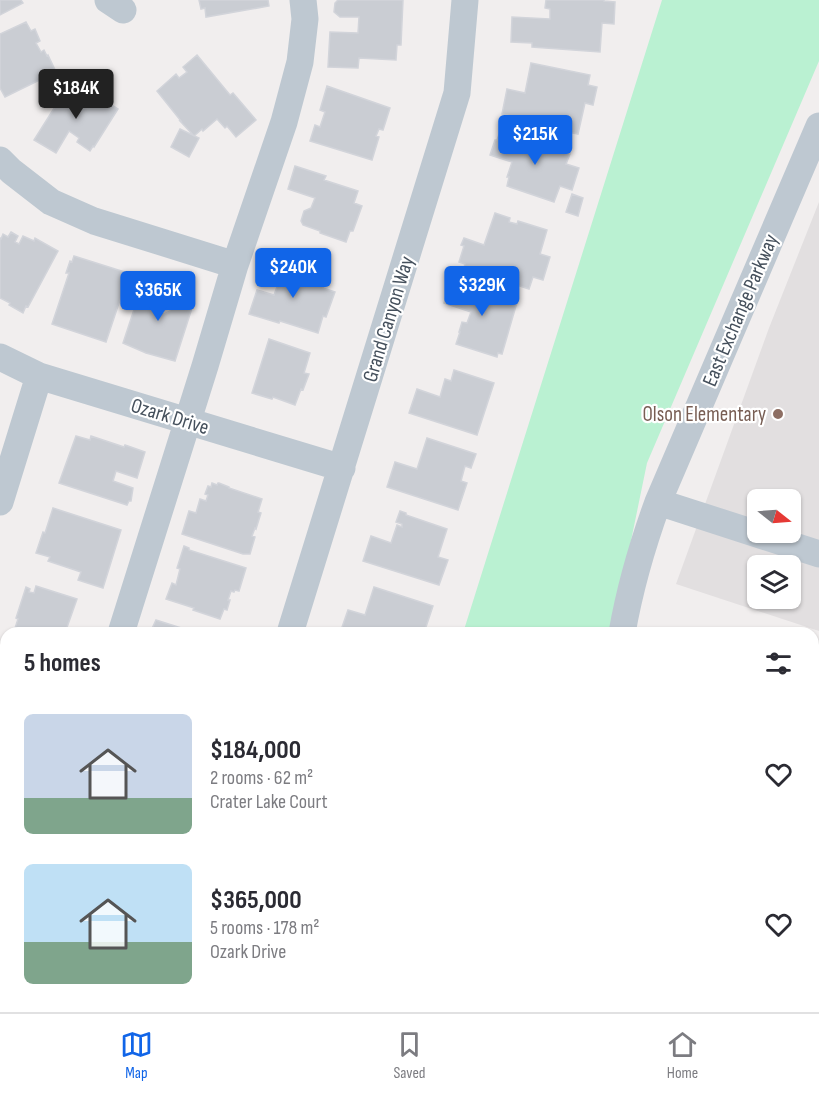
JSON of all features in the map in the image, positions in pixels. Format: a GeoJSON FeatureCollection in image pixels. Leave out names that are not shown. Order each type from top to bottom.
{"type":"FeatureCollection","features":[{"type":"Feature","properties":{"kind":"street"},"geometry":{"type":"LineString","coordinates":[[123,627],[235,265],[284,122],[300,62],[305,19],[303,0]]}},
{"type":"Feature","properties":{"kind":"street","name":"Grand Canyon Way"},"geometry":{"type":"LineString","coordinates":[[292,627],[457,93],[465,0]]}},
{"type":"Feature","properties":{"kind":"street","name":"East Exchange Parkway"},"geometry":{"type":"LineString","coordinates":[[623,627],[641,550],[658,502],[808,177],[819,126]]}},
{"type":"Feature","properties":{"kind":"street"},"geometry":{"type":"LineString","coordinates":[[0,160],[51,202],[94,221],[235,265]]}},
{"type":"Feature","properties":{"kind":"street","name":"Ozark Drive"},"geometry":{"type":"LineString","coordinates":[[0,357],[39,376],[342,468]]}},
{"type":"Feature","properties":{"kind":"street"},"geometry":{"type":"LineString","coordinates":[[0,502],[39,376]]}},
{"type":"Feature","properties":{"kind":"street"},"geometry":{"type":"LineString","coordinates":[[658,502],[817,547]]}},
{"type":"Feature","properties":{"kind":"shaded area","name":"Olson Elementary"},"geometry":{"type":"Polygon","coordinates":[[[819,202],[819,627],[807,627],[752,609],[801,609],[801,555],[747,555],[747,607],[676,584],[769,328],[819,202]]]}},
{"type":"Feature","properties":{"kind":"green space"},"geometry":{"type":"Polygon","coordinates":[[[662,0],[819,0],[819,61],[647,463],[613,627],[465,627],[662,0]]]}},
{"type":"Feature","properties":{"kind":"building"},"geometry":{"type":"Polygon","coordinates":[[[0,0],[21,0],[23,3],[0,15],[0,0]]]}},
{"type":"Feature","properties":{"kind":"building"},"geometry":{"type":"Polygon","coordinates":[[[199,0],[268,0],[269,6],[206,17],[205,8],[201,9],[199,0]]]}},
{"type":"Feature","properties":{"kind":"building"},"geometry":{"type":"Polygon","coordinates":[[[338,0],[403,0],[401,45],[397,45],[396,60],[359,58],[358,68],[328,67],[330,32],[358,33],[359,17],[340,17],[334,12],[335,3],[338,0]]]}},
{"type":"Feature","properties":{"kind":"building"},"geometry":{"type":"Polygon","coordinates":[[[546,0],[615,2],[614,24],[602,23],[600,52],[532,47],[532,43],[511,42],[512,17],[550,19],[550,9],[545,8],[546,0]]]}},
{"type":"Feature","properties":{"kind":"building"},"geometry":{"type":"Polygon","coordinates":[[[26,22],[31,31],[35,29],[40,41],[36,43],[41,52],[44,50],[48,55],[56,72],[5,97],[0,88],[0,34],[26,22]]]}},
{"type":"Feature","properties":{"kind":"building"},"geometry":{"type":"Polygon","coordinates":[[[197,55],[230,95],[233,93],[256,120],[236,137],[217,119],[194,136],[157,91],[176,74],[179,78],[187,72],[183,67],[197,55]]]}},
{"type":"Feature","properties":{"kind":"building"},"geometry":{"type":"Polygon","coordinates":[[[531,63],[590,75],[588,85],[597,87],[593,105],[585,103],[578,134],[521,122],[522,118],[502,114],[507,89],[525,93],[531,63]]]}},
{"type":"Feature","properties":{"kind":"building"},"geometry":{"type":"Polygon","coordinates":[[[68,86],[86,97],[88,92],[96,95],[118,109],[90,151],[77,142],[79,138],[69,131],[56,153],[34,140],[68,86]]]}},
{"type":"Feature","properties":{"kind":"building"},"geometry":{"type":"Polygon","coordinates":[[[327,86],[390,108],[383,130],[379,129],[376,136],[379,137],[372,160],[310,141],[315,125],[320,127],[325,112],[320,110],[327,86]]]}},
{"type":"Feature","properties":{"kind":"building"},"geometry":{"type":"Polygon","coordinates":[[[180,129],[199,138],[189,157],[171,147],[180,129]]]}},
{"type":"Feature","properties":{"kind":"building"},"geometry":{"type":"Polygon","coordinates":[[[501,129],[570,154],[566,164],[579,168],[572,190],[560,186],[554,202],[507,186],[509,177],[507,177],[512,162],[490,155],[501,129]]]}},
{"type":"Feature","properties":{"kind":"building"},"geometry":{"type":"Polygon","coordinates":[[[295,166],[326,176],[324,180],[358,191],[354,203],[362,206],[353,231],[350,231],[346,242],[303,225],[301,221],[304,211],[311,208],[315,198],[288,189],[295,166]]]}},
{"type":"Feature","properties":{"kind":"building"},"geometry":{"type":"Polygon","coordinates":[[[572,194],[583,198],[578,216],[566,212],[572,194]]]}},
{"type":"Feature","properties":{"kind":"building"},"geometry":{"type":"Polygon","coordinates":[[[495,213],[510,218],[509,222],[517,224],[518,221],[547,230],[540,254],[550,257],[543,280],[533,277],[529,289],[464,268],[465,264],[459,262],[464,238],[484,245],[495,213]]]}},
{"type":"Feature","properties":{"kind":"building"},"geometry":{"type":"Polygon","coordinates":[[[11,232],[18,236],[15,242],[19,244],[23,236],[34,241],[35,238],[58,251],[23,313],[0,298],[0,238],[3,234],[8,237],[11,232]]]}},
{"type":"Feature","properties":{"kind":"building"},"geometry":{"type":"Polygon","coordinates":[[[74,256],[131,274],[106,342],[52,324],[69,273],[66,273],[74,256]]]}},
{"type":"Feature","properties":{"kind":"building"},"geometry":{"type":"Polygon","coordinates":[[[273,263],[325,281],[323,288],[335,292],[326,317],[323,316],[318,333],[249,314],[257,290],[274,295],[278,284],[267,281],[265,277],[268,265],[273,263]]]}},
{"type":"Feature","properties":{"kind":"building"},"geometry":{"type":"Polygon","coordinates":[[[145,276],[168,283],[162,304],[157,302],[151,310],[164,314],[170,311],[175,295],[189,300],[193,305],[175,361],[146,353],[123,343],[145,276]]]}},
{"type":"Feature","properties":{"kind":"building"},"geometry":{"type":"Polygon","coordinates":[[[453,278],[518,299],[502,354],[498,353],[497,357],[456,344],[462,322],[467,323],[471,312],[444,303],[453,278]]]}},
{"type":"Feature","properties":{"kind":"building"},"geometry":{"type":"Polygon","coordinates":[[[269,339],[310,353],[304,373],[309,374],[295,405],[252,393],[269,339]]]}},
{"type":"Feature","properties":{"kind":"building"},"geometry":{"type":"Polygon","coordinates":[[[454,370],[494,383],[477,435],[409,413],[417,389],[440,397],[445,379],[451,381],[454,370]]]}},
{"type":"Feature","properties":{"kind":"building"},"geometry":{"type":"Polygon","coordinates":[[[76,436],[90,440],[91,436],[145,452],[137,478],[116,471],[113,481],[133,488],[131,501],[127,505],[59,483],[76,436]]]}},
{"type":"Feature","properties":{"kind":"building"},"geometry":{"type":"Polygon","coordinates":[[[427,438],[476,454],[471,468],[465,466],[461,481],[467,483],[458,510],[387,487],[395,462],[417,469],[427,438]]]}},
{"type":"Feature","properties":{"kind":"building"},"geometry":{"type":"Polygon","coordinates":[[[212,483],[217,485],[219,483],[262,499],[258,512],[261,513],[252,536],[255,537],[250,554],[243,554],[182,534],[189,511],[196,513],[200,499],[206,501],[208,495],[205,494],[212,483]]]}},
{"type":"Feature","properties":{"kind":"building"},"geometry":{"type":"Polygon","coordinates":[[[53,508],[121,530],[103,588],[78,580],[81,572],[48,561],[50,557],[36,553],[53,508]]]}},
{"type":"Feature","properties":{"kind":"building"},"geometry":{"type":"Polygon","coordinates":[[[400,511],[447,529],[438,557],[448,560],[439,585],[363,561],[371,536],[391,543],[397,525],[402,527],[402,524],[396,522],[400,511]]]}},
{"type":"Feature","properties":{"kind":"building"},"geometry":{"type":"Polygon","coordinates":[[[184,546],[189,550],[246,568],[239,591],[231,591],[227,610],[224,609],[220,619],[166,599],[172,583],[176,585],[180,569],[177,568],[184,546]]]}},
{"type":"Feature","properties":{"kind":"building"},"geometry":{"type":"Polygon","coordinates":[[[36,586],[77,599],[67,627],[15,627],[26,587],[30,589],[29,592],[34,593],[36,586]]]}},
{"type":"Feature","properties":{"kind":"building"},"geometry":{"type":"Polygon","coordinates":[[[374,587],[433,606],[426,627],[342,627],[348,610],[365,615],[374,587]]]}},
{"type":"Feature","properties":{"kind":"building"},"geometry":{"type":"Polygon","coordinates":[[[156,620],[178,627],[153,627],[156,620]]]}},
{"type":"Feature","properties":{"kind":"place","name":"Olson Elementary"},"geometry":{"type":"Point","coordinates":[778,414]}}]}
